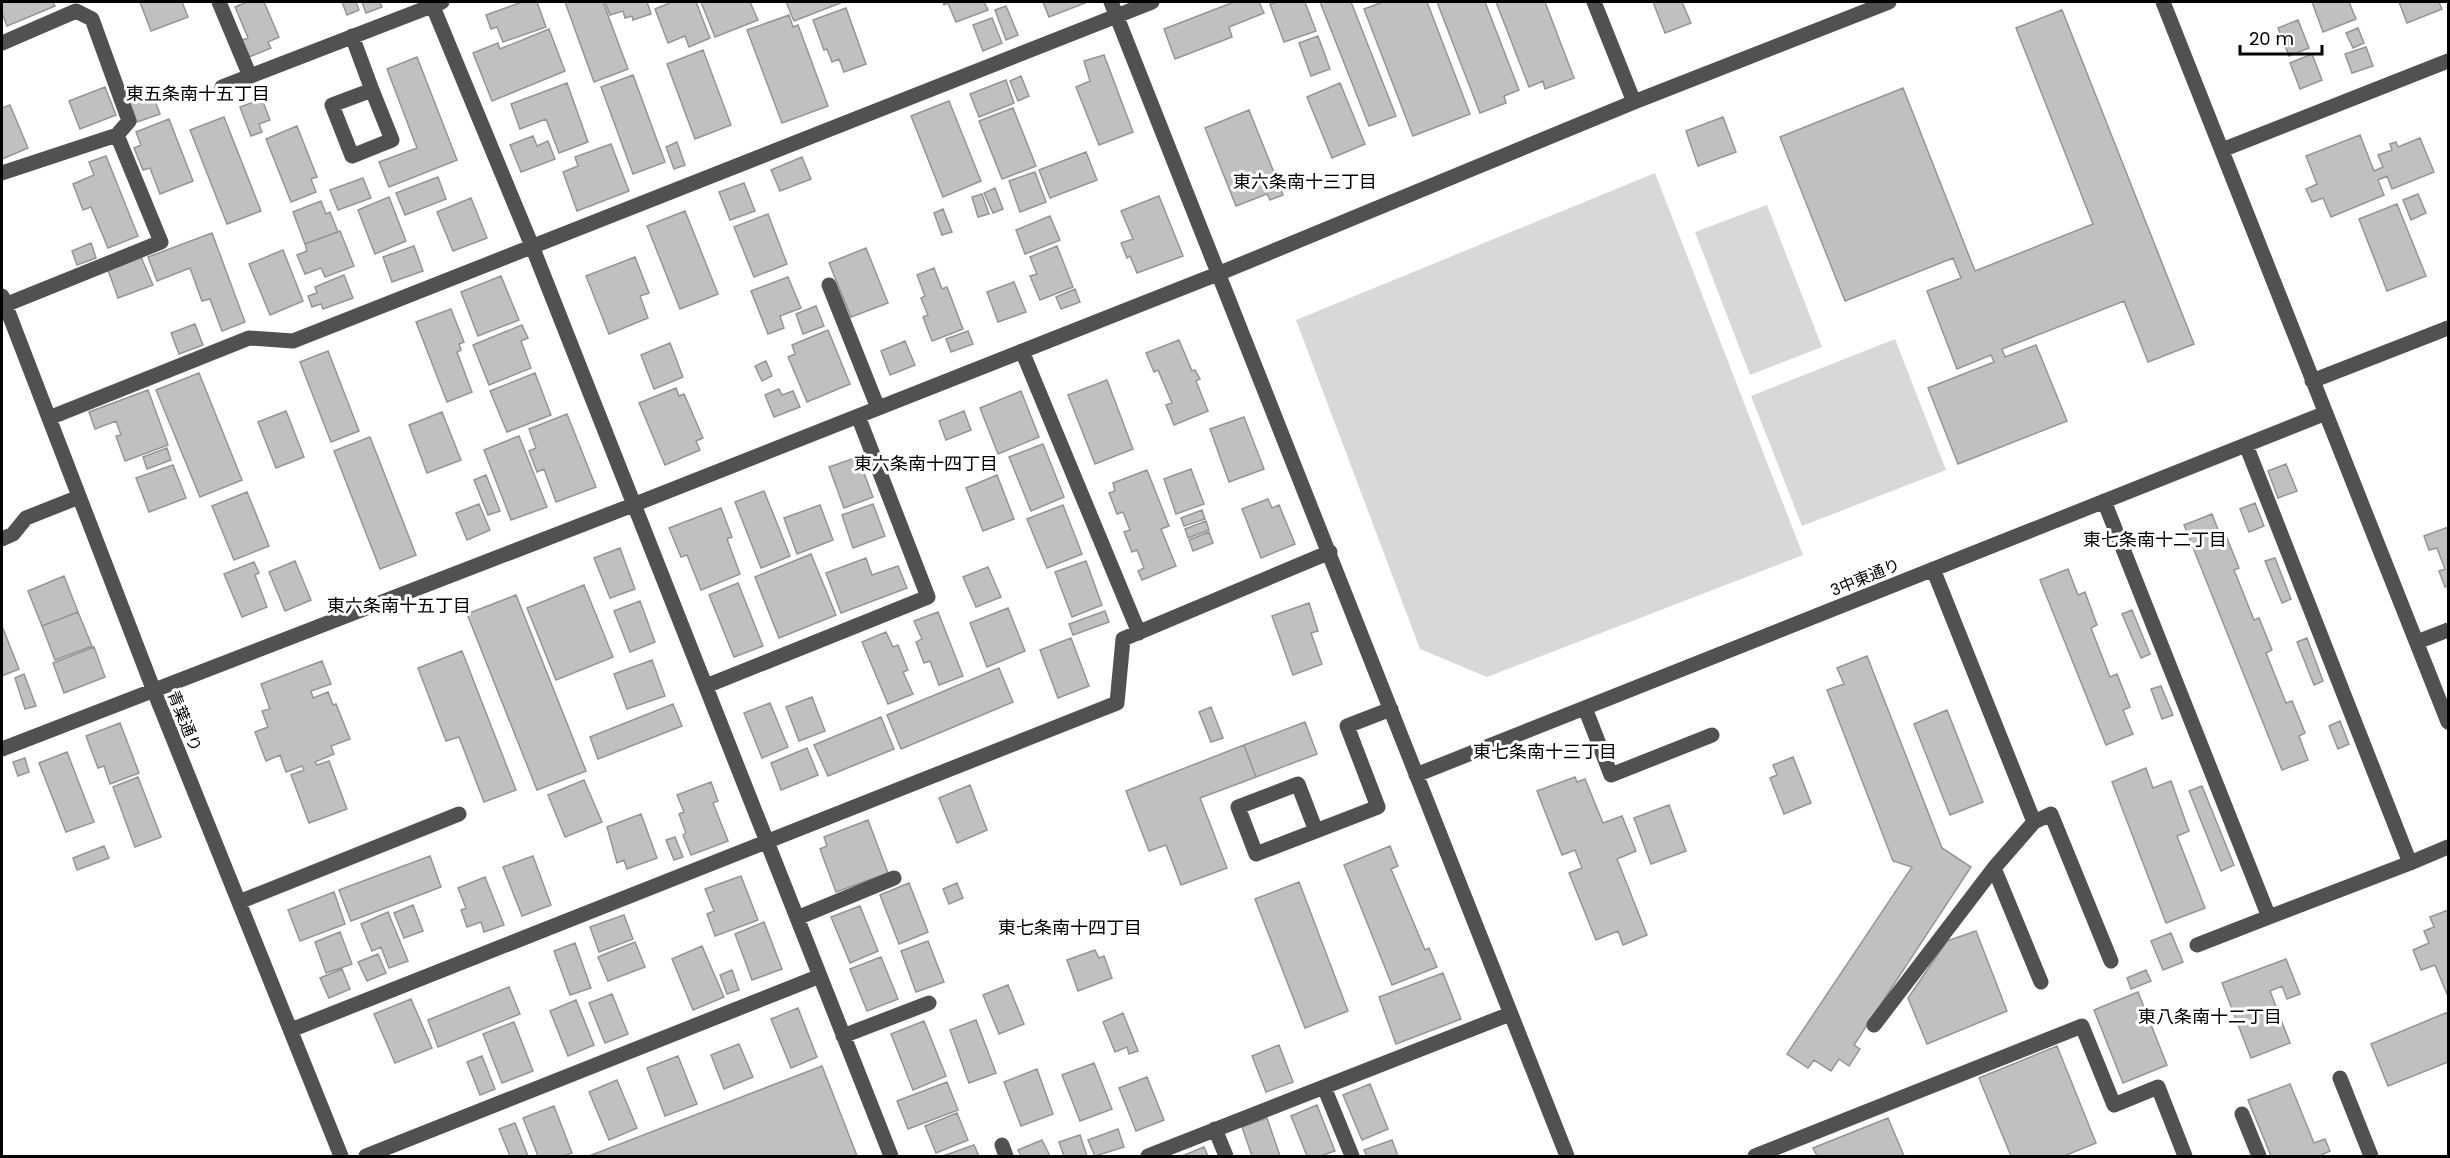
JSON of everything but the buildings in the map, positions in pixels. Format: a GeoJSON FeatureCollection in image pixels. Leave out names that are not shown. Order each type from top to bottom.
{"type":"FeatureCollection","features":[{"type":"Feature","properties":{"kind":"street"},"geometry":{"type":"LineString","coordinates":[[219,2],[250,76]]}},
{"type":"Feature","properties":{"kind":"street"},"geometry":{"type":"LineString","coordinates":[[49,418],[249,338],[293,340],[532,246],[1114,8],[1152,2]]}},
{"type":"Feature","properties":{"kind":"street"},"geometry":{"type":"LineString","coordinates":[[1594,2],[1634,102]]}},
{"type":"Feature","properties":{"kind":"street"},"geometry":{"type":"LineString","coordinates":[[2,749],[633,505],[1220,273],[1634,102],[1889,2]]}},
{"type":"Feature","properties":{"kind":"street"},"geometry":{"type":"LineString","coordinates":[[2163,2],[2448,722]]}},
{"type":"Feature","properties":{"kind":"street"},"geometry":{"type":"LineString","coordinates":[[222,87],[435,3],[891,1156]]}},
{"type":"Feature","properties":{"kind":"street"},"geometry":{"type":"LineString","coordinates":[[1114,8],[1566,1156]]}},
{"type":"Feature","properties":{"kind":"street"},"geometry":{"type":"LineString","coordinates":[[2,43],[76,11],[92,19],[129,121],[117,135],[2,173]]}},
{"type":"Feature","properties":{"kind":"street"},"geometry":{"type":"LineString","coordinates":[[352,36],[392,140],[352,156],[332,105],[372,90]]}},
{"type":"Feature","properties":{"kind":"street"},"geometry":{"type":"LineString","coordinates":[[2222,150],[2448,61]]}},
{"type":"Feature","properties":{"kind":"street"},"geometry":{"type":"LineString","coordinates":[[3,301],[161,243],[117,135]]}},
{"type":"Feature","properties":{"kind":"street"},"geometry":{"type":"LineString","coordinates":[[830,285],[878,408]]}},
{"type":"Feature","properties":{"kind":"street","name":"青葉通り"},"geometry":{"type":"LineString","coordinates":[[3,301],[8,332],[49,418],[154,691],[341,1156]]}},
{"type":"Feature","properties":{"kind":"street"},"geometry":{"type":"LineString","coordinates":[[2312,381],[2448,328]]}},
{"type":"Feature","properties":{"kind":"street"},"geometry":{"type":"LineString","coordinates":[[1022,351],[1139,633]]}},
{"type":"Feature","properties":{"kind":"street","name":"3中東通り"},"geometry":{"type":"LineString","coordinates":[[1416,775],[2326,413]]}},
{"type":"Feature","properties":{"kind":"street"},"geometry":{"type":"LineString","coordinates":[[706,687],[928,597],[858,416]]}},
{"type":"Feature","properties":{"kind":"street"},"geometry":{"type":"LineString","coordinates":[[2246,445],[2410,863]]}},
{"type":"Feature","properties":{"kind":"street"},"geometry":{"type":"LineString","coordinates":[[2,538],[13,534],[26,518],[79,497]]}},
{"type":"Feature","properties":{"kind":"street"},"geometry":{"type":"LineString","coordinates":[[2104,501],[2269,917]]}},
{"type":"Feature","properties":{"kind":"street"},"geometry":{"type":"LineString","coordinates":[[291,1030],[1117,703],[1123,639],[1330,552]]}},
{"type":"Feature","properties":{"kind":"street"},"geometry":{"type":"LineString","coordinates":[[1933,569],[2034,822]]}},
{"type":"Feature","properties":{"kind":"street"},"geometry":{"type":"LineString","coordinates":[[2417,642],[2448,630]]}},
{"type":"Feature","properties":{"kind":"street"},"geometry":{"type":"LineString","coordinates":[[1585,708],[1611,775],[1712,735]]}},
{"type":"Feature","properties":{"kind":"street"},"geometry":{"type":"LineString","coordinates":[[1316,831],[1298,784],[1238,807],[1256,854],[1316,831],[1378,807],[1347,726],[1391,709]]}},
{"type":"Feature","properties":{"kind":"street"},"geometry":{"type":"LineString","coordinates":[[239,902],[459,814]]}},
{"type":"Feature","properties":{"kind":"street"},"geometry":{"type":"LineString","coordinates":[[1874,1025],[1994,868],[2034,822],[2051,814],[2110,960]]}},
{"type":"Feature","properties":{"kind":"street"},"geometry":{"type":"LineString","coordinates":[[2197,945],[2448,848]]}},
{"type":"Feature","properties":{"kind":"street"},"geometry":{"type":"LineString","coordinates":[[1994,868],[2041,982]]}},
{"type":"Feature","properties":{"kind":"street"},"geometry":{"type":"LineString","coordinates":[[797,918],[894,878]]}},
{"type":"Feature","properties":{"kind":"street"},"geometry":{"type":"LineString","coordinates":[[366,1156],[820,976]]}},
{"type":"Feature","properties":{"kind":"street"},"geometry":{"type":"LineString","coordinates":[[843,1036],[929,1003]]}},
{"type":"Feature","properties":{"kind":"street"},"geometry":{"type":"LineString","coordinates":[[1148,1156],[1510,1014]]}},
{"type":"Feature","properties":{"kind":"street"},"geometry":{"type":"LineString","coordinates":[[1755,1156],[2082,1026],[2114,1105],[2158,1087],[2186,1156]]}},
{"type":"Feature","properties":{"kind":"street"},"geometry":{"type":"LineString","coordinates":[[2340,1078],[2371,1156]]}},
{"type":"Feature","properties":{"kind":"street"},"geometry":{"type":"LineString","coordinates":[[1324,1087],[1352,1156]]}},
{"type":"Feature","properties":{"kind":"street"},"geometry":{"type":"LineString","coordinates":[[2242,1114],[2259,1156]]}},
{"type":"Feature","properties":{"kind":"street"},"geometry":{"type":"LineString","coordinates":[[1215,1130],[1226,1156]]}},
{"type":"Feature","properties":{"kind":"shaded area"},"geometry":{"type":"Polygon","coordinates":[[[1655,173],[1803,555],[1487,677],[1420,649],[1296,320],[1655,173]]]}},
{"type":"Feature","properties":{"kind":"shaded area"},"geometry":{"type":"Polygon","coordinates":[[[1767,205],[1822,347],[1750,375],[1695,232],[1767,205]]]}},
{"type":"Feature","properties":{"kind":"shaded area"},"geometry":{"type":"Polygon","coordinates":[[[1895,339],[1946,470],[1802,526],[1751,396],[1895,339]]]}},
{"type":"Feature","properties":{"kind":"district","name":"東五条南十五丁目"},"geometry":{"type":"Point","coordinates":[198,94]}},
{"type":"Feature","properties":{"kind":"district","name":"東六条南十三丁目"},"geometry":{"type":"Point","coordinates":[1305,182]}},
{"type":"Feature","properties":{"kind":"district","name":"東六条南十四丁目"},"geometry":{"type":"Point","coordinates":[926,464]}},
{"type":"Feature","properties":{"kind":"district","name":"東七条南十二丁目"},"geometry":{"type":"Point","coordinates":[2155,540]}},
{"type":"Feature","properties":{"kind":"district","name":"東六条南十五丁目"},"geometry":{"type":"Point","coordinates":[399,606]}},
{"type":"Feature","properties":{"kind":"district","name":"東七条南十三丁目"},"geometry":{"type":"Point","coordinates":[1545,752]}},
{"type":"Feature","properties":{"kind":"district","name":"東七条南十四丁目"},"geometry":{"type":"Point","coordinates":[1070,928]}},
{"type":"Feature","properties":{"kind":"district","name":"東八条南十二丁目"},"geometry":{"type":"Point","coordinates":[2210,1017]}}]}
